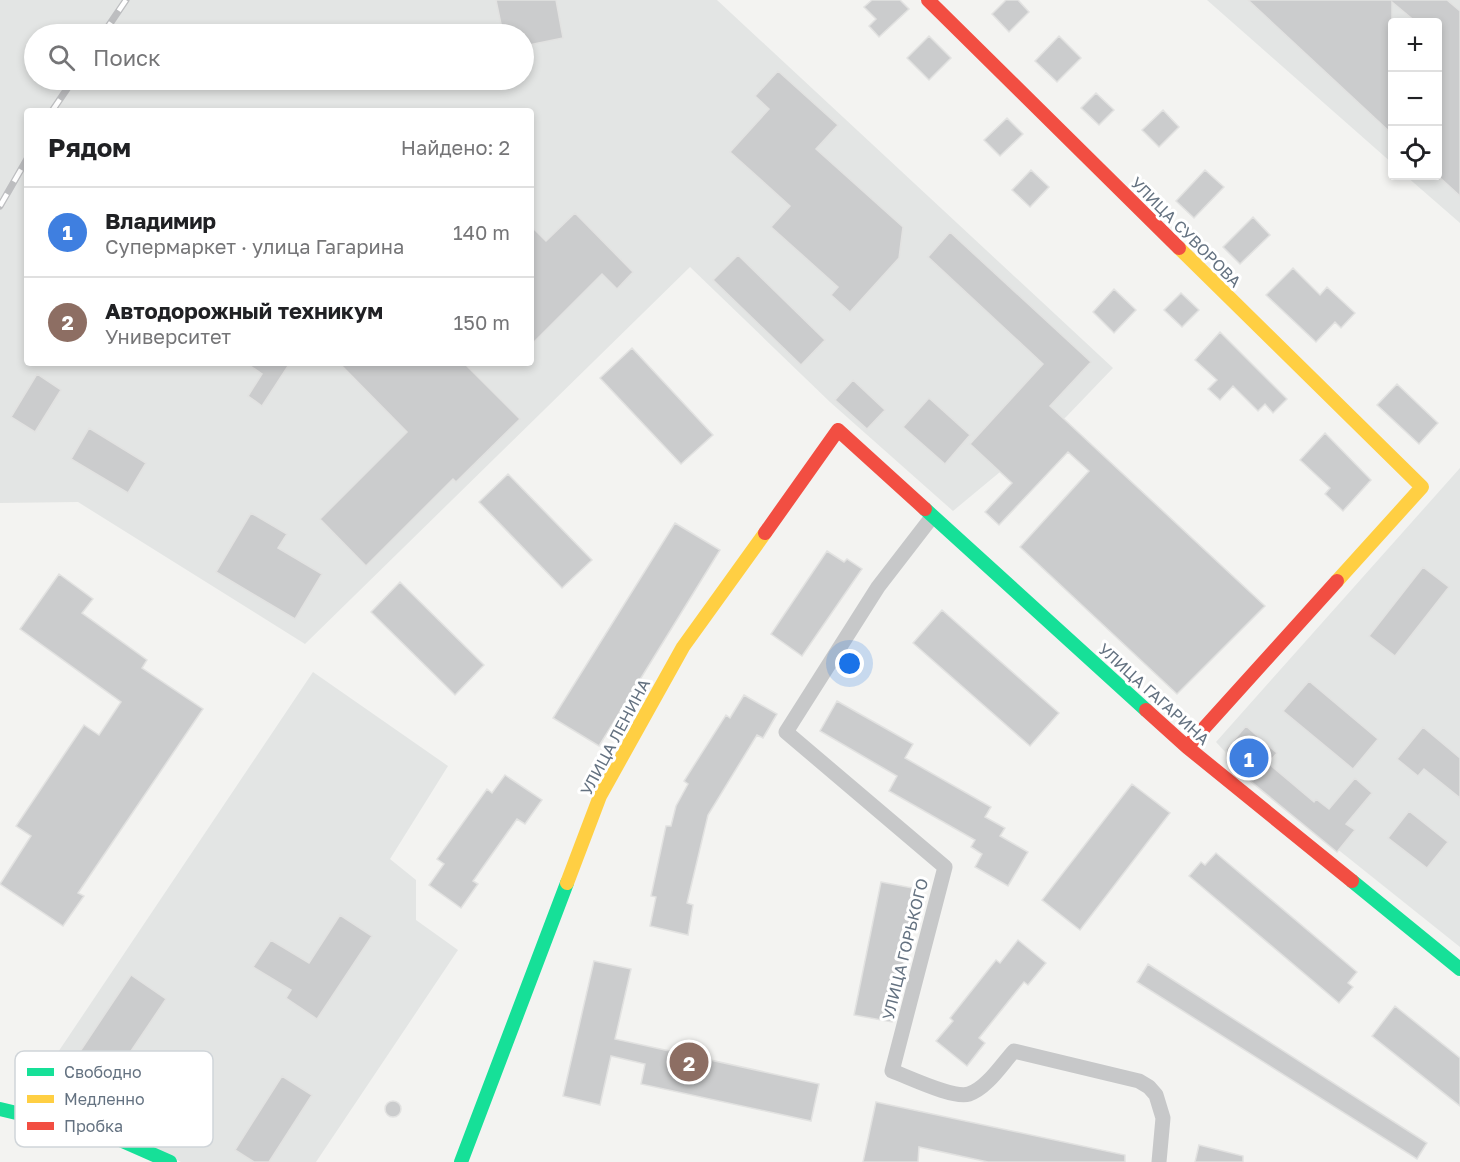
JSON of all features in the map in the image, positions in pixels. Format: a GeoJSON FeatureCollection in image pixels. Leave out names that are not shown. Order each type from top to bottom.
{"type":"FeatureCollection","features":[{"type":"Feature","properties":{"kind":"street","name":"УЛИЦА СУВОРОВА"},"geometry":{"type":"LineString","coordinates":[[928,0],[1422,487],[1186,747]]}},
{"type":"Feature","properties":{"kind":"street","name":"УЛИЦА ГАГАРИНА"},"geometry":{"type":"LineString","coordinates":[[838,430],[1186,747],[1460,969]]}},
{"type":"Feature","properties":{"kind":"street","name":"УЛИЦА ЛЕНИНА"},"geometry":{"type":"LineString","coordinates":[[460,1162],[600,796],[683,647],[838,430]]}},
{"type":"Feature","properties":{"kind":"street","name":"УЛИЦА ГОРЬКОГО"},"geometry":{"type":"LineString","coordinates":[[932,517],[879,587],[786,732],[918,847],[945,867],[892,1071],[956,1095],[969,1094],[983,1086],[1014,1051],[1139,1081],[1156,1095],[1161,1106],[1163,1118],[1159,1162]]}},
{"type":"Feature","properties":{"kind":"street"},"geometry":{"type":"LineString","coordinates":[[0,1109],[15,1113]]}},
{"type":"Feature","properties":{"kind":"street"},"geometry":{"type":"LineString","coordinates":[[136,1147],[170,1162]]}},
{"type":"Feature","properties":{"kind":"shaded area"},"geometry":{"type":"Polygon","coordinates":[[[0,0],[717,0],[1113,368],[1066,417],[953,511],[830,402],[690,267],[305,644],[78,502],[0,503],[0,0]]]}},
{"type":"Feature","properties":{"kind":"shaded area"},"geometry":{"type":"Polygon","coordinates":[[[1207,0],[1460,0],[1460,223],[1411,180],[1442,180],[1442,18],[1388,18],[1388,159],[1207,0]]]}},
{"type":"Feature","properties":{"kind":"shaded area"},"geometry":{"type":"Polygon","coordinates":[[[1460,468],[1460,947],[1251,780],[1216,742],[1460,468]]]}},
{"type":"Feature","properties":{"kind":"shaded area"},"geometry":{"type":"Polygon","coordinates":[[[313,672],[448,766],[390,859],[416,880],[416,920],[458,950],[316,1162],[181,1162],[153,1147],[213,1147],[213,1051],[59,1051],[313,672]]]}},
{"type":"Feature","properties":{"kind":"building"},"geometry":{"type":"Polygon","coordinates":[[[496,0],[556,0],[563,38],[534,44],[534,24],[501,24],[496,0]]]}},
{"type":"Feature","properties":{"kind":"building"},"geometry":{"type":"Polygon","coordinates":[[[872,0],[900,0],[909,9],[879,37],[869,26],[876,19],[864,7],[872,0]]]}},
{"type":"Feature","properties":{"kind":"building"},"geometry":{"type":"Polygon","coordinates":[[[1006,0],[1018,0],[1029,12],[1009,32],[992,14],[1006,0]]]}},
{"type":"Feature","properties":{"kind":"building"},"geometry":{"type":"Polygon","coordinates":[[[1248,0],[1447,0],[1460,11],[1460,196],[1442,180],[1442,18],[1411,18],[1392,2],[1392,18],[1388,18],[1388,130],[1248,0]]]}},
{"type":"Feature","properties":{"kind":"building"},"geometry":{"type":"Polygon","coordinates":[[[929,36],[951,58],[929,80],[907,58],[929,36]]]}},
{"type":"Feature","properties":{"kind":"building"},"geometry":{"type":"Polygon","coordinates":[[[1059,36],[1081,58],[1057,82],[1035,61],[1059,36]]]}},
{"type":"Feature","properties":{"kind":"building"},"geometry":{"type":"Polygon","coordinates":[[[778,71],[838,125],[816,149],[903,227],[899,258],[850,312],[831,295],[838,287],[771,227],[790,206],[730,152],[769,109],[755,96],[778,71]]]}},
{"type":"Feature","properties":{"kind":"building"},"geometry":{"type":"Polygon","coordinates":[[[1096,93],[1114,110],[1099,125],[1081,108],[1096,93]]]}},
{"type":"Feature","properties":{"kind":"building"},"geometry":{"type":"Polygon","coordinates":[[[1163,110],[1179,127],[1159,147],[1142,130],[1163,110]]]}},
{"type":"Feature","properties":{"kind":"building"},"geometry":{"type":"Polygon","coordinates":[[[1007,118],[1023,134],[1000,156],[984,140],[1007,118]]]}},
{"type":"Feature","properties":{"kind":"building"},"geometry":{"type":"Polygon","coordinates":[[[1031,170],[1049,187],[1030,207],[1012,190],[1031,170]]]}},
{"type":"Feature","properties":{"kind":"building"},"geometry":{"type":"Polygon","coordinates":[[[1205,170],[1224,187],[1194,218],[1176,201],[1205,170]]]}},
{"type":"Feature","properties":{"kind":"building"},"geometry":{"type":"Polygon","coordinates":[[[575,213],[633,272],[617,289],[602,274],[534,342],[534,229],[546,241],[575,213]]]}},
{"type":"Feature","properties":{"kind":"building"},"geometry":{"type":"Polygon","coordinates":[[[1253,217],[1270,235],[1240,264],[1223,247],[1253,217]]]}},
{"type":"Feature","properties":{"kind":"building"},"geometry":{"type":"Polygon","coordinates":[[[950,232],[1091,362],[1050,406],[1265,606],[1177,694],[1020,547],[1089,471],[1068,452],[999,525],[985,512],[1012,483],[970,444],[1043,364],[928,257],[950,232]]]}},
{"type":"Feature","properties":{"kind":"building"},"geometry":{"type":"Polygon","coordinates":[[[738,255],[825,340],[801,365],[713,280],[738,255]]]}},
{"type":"Feature","properties":{"kind":"building"},"geometry":{"type":"Polygon","coordinates":[[[1293,268],[1320,295],[1327,287],[1355,313],[1341,328],[1335,322],[1316,342],[1266,295],[1293,268]]]}},
{"type":"Feature","properties":{"kind":"building"},"geometry":{"type":"Polygon","coordinates":[[[1114,289],[1136,310],[1114,333],[1093,312],[1114,289]]]}},
{"type":"Feature","properties":{"kind":"building"},"geometry":{"type":"Polygon","coordinates":[[[1181,293],[1199,310],[1182,327],[1164,310],[1181,293]]]}},
{"type":"Feature","properties":{"kind":"building"},"geometry":{"type":"Polygon","coordinates":[[[1220,332],[1287,399],[1273,413],[1265,404],[1258,411],[1233,386],[1220,400],[1208,389],[1217,380],[1195,360],[1220,332]]]}},
{"type":"Feature","properties":{"kind":"building"},"geometry":{"type":"Polygon","coordinates":[[[632,348],[713,435],[681,464],[600,378],[632,348]]]}},
{"type":"Feature","properties":{"kind":"building"},"geometry":{"type":"Polygon","coordinates":[[[250,366],[288,366],[262,406],[248,396],[262,374],[250,366]]]}},
{"type":"Feature","properties":{"kind":"building"},"geometry":{"type":"Polygon","coordinates":[[[342,366],[467,366],[520,419],[456,482],[453,479],[366,566],[320,519],[407,432],[342,366]]]}},
{"type":"Feature","properties":{"kind":"building"},"geometry":{"type":"Polygon","coordinates":[[[37,374],[61,390],[35,432],[11,417],[37,374]]]}},
{"type":"Feature","properties":{"kind":"building"},"geometry":{"type":"Polygon","coordinates":[[[853,380],[885,410],[867,429],[835,400],[853,380]]]}},
{"type":"Feature","properties":{"kind":"building"},"geometry":{"type":"Polygon","coordinates":[[[1397,384],[1438,423],[1419,444],[1377,405],[1397,384]]]}},
{"type":"Feature","properties":{"kind":"building"},"geometry":{"type":"Polygon","coordinates":[[[929,398],[970,435],[945,464],[903,427],[929,398]]]}},
{"type":"Feature","properties":{"kind":"building"},"geometry":{"type":"Polygon","coordinates":[[[89,428],[146,463],[128,493],[71,459],[89,428]]]}},
{"type":"Feature","properties":{"kind":"building"},"geometry":{"type":"Polygon","coordinates":[[[1325,433],[1371,480],[1343,511],[1325,494],[1330,488],[1300,460],[1325,433]]]}},
{"type":"Feature","properties":{"kind":"building"},"geometry":{"type":"Polygon","coordinates":[[[508,474],[592,560],[562,588],[479,502],[508,474]]]}},
{"type":"Feature","properties":{"kind":"building"},"geometry":{"type":"Polygon","coordinates":[[[251,513],[287,534],[278,548],[322,574],[295,619],[216,572],[251,513]]]}},
{"type":"Feature","properties":{"kind":"building"},"geometry":{"type":"Polygon","coordinates":[[[675,523],[720,550],[599,746],[553,718],[675,523]]]}},
{"type":"Feature","properties":{"kind":"building"},"geometry":{"type":"Polygon","coordinates":[[[827,551],[844,562],[847,559],[862,569],[802,656],[771,634],[827,551]]]}},
{"type":"Feature","properties":{"kind":"building"},"geometry":{"type":"Polygon","coordinates":[[[1423,567],[1449,587],[1395,656],[1369,636],[1423,567]]]}},
{"type":"Feature","properties":{"kind":"building"},"geometry":{"type":"Polygon","coordinates":[[[59,574],[93,599],[82,613],[147,660],[142,668],[203,709],[78,893],[84,896],[63,926],[0,884],[31,836],[16,826],[84,725],[99,735],[121,702],[20,629],[59,574]]]}},
{"type":"Feature","properties":{"kind":"building"},"geometry":{"type":"Polygon","coordinates":[[[400,582],[484,665],[455,695],[371,612],[400,582]]]}},
{"type":"Feature","properties":{"kind":"building"},"geometry":{"type":"Polygon","coordinates":[[[942,610],[1059,713],[1030,746],[913,643],[942,610]]]}},
{"type":"Feature","properties":{"kind":"building"},"geometry":{"type":"Polygon","coordinates":[[[1309,681],[1378,739],[1353,769],[1283,711],[1309,681]]]}},
{"type":"Feature","properties":{"kind":"building"},"geometry":{"type":"Polygon","coordinates":[[[744,695],[777,714],[763,738],[757,735],[708,815],[687,903],[693,905],[688,935],[650,926],[656,897],[651,896],[666,826],[671,826],[676,806],[688,784],[684,781],[726,715],[730,718],[744,695]]]}},
{"type":"Feature","properties":{"kind":"building"},"geometry":{"type":"Polygon","coordinates":[[[837,701],[913,744],[905,758],[991,807],[985,817],[1005,828],[1000,836],[1028,852],[1008,886],[975,867],[982,854],[971,847],[975,840],[889,791],[897,776],[820,731],[837,701]]]}},
{"type":"Feature","properties":{"kind":"building"},"geometry":{"type":"Polygon","coordinates":[[[1246,726],[1277,753],[1268,763],[1314,802],[1316,799],[1329,809],[1355,778],[1372,793],[1346,824],[1355,830],[1337,852],[1227,762],[1226,749],[1246,726]]]}},
{"type":"Feature","properties":{"kind":"building"},"geometry":{"type":"Polygon","coordinates":[[[1423,727],[1460,758],[1460,798],[1424,769],[1418,776],[1397,759],[1423,727]]]}},
{"type":"Feature","properties":{"kind":"building"},"geometry":{"type":"Polygon","coordinates":[[[505,775],[542,800],[525,824],[517,819],[473,881],[478,884],[461,908],[429,885],[444,864],[437,859],[487,789],[492,793],[505,775]]]}},
{"type":"Feature","properties":{"kind":"building"},"geometry":{"type":"Polygon","coordinates":[[[1132,784],[1170,813],[1080,930],[1042,900],[1132,784]]]}},
{"type":"Feature","properties":{"kind":"building"},"geometry":{"type":"Polygon","coordinates":[[[1409,811],[1448,842],[1427,868],[1388,838],[1409,811]]]}},
{"type":"Feature","properties":{"kind":"building"},"geometry":{"type":"Polygon","coordinates":[[[1216,853],[1357,972],[1348,983],[1353,987],[1339,1003],[1189,876],[1201,862],[1205,865],[1216,853]]]}},
{"type":"Feature","properties":{"kind":"building"},"geometry":{"type":"Polygon","coordinates":[[[881,882],[918,889],[892,1022],[854,1015],[881,882]]]}},
{"type":"Feature","properties":{"kind":"building"},"geometry":{"type":"Polygon","coordinates":[[[340,915],[372,936],[317,1019],[286,998],[291,990],[253,967],[271,940],[309,963],[340,915]]]}},
{"type":"Feature","properties":{"kind":"building"},"geometry":{"type":"Polygon","coordinates":[[[1018,940],[1046,963],[1028,985],[1024,982],[979,1038],[985,1043],[967,1066],[936,1041],[953,1021],[950,1018],[996,960],[1000,963],[1018,940]]]}},
{"type":"Feature","properties":{"kind":"building"},"geometry":{"type":"Polygon","coordinates":[[[594,961],[631,969],[615,1039],[819,1084],[811,1121],[641,1084],[645,1064],[611,1056],[600,1105],[563,1096],[594,961]]]}},
{"type":"Feature","properties":{"kind":"building"},"geometry":{"type":"Polygon","coordinates":[[[1148,964],[1427,1143],[1417,1159],[1137,982],[1148,964]]]}},
{"type":"Feature","properties":{"kind":"building"},"geometry":{"type":"Polygon","coordinates":[[[131,975],[166,999],[131,1051],[80,1051],[131,975]]]}},
{"type":"Feature","properties":{"kind":"building"},"geometry":{"type":"Polygon","coordinates":[[[1395,1006],[1460,1058],[1460,1106],[1372,1036],[1395,1006]]]}},
{"type":"Feature","properties":{"kind":"building"},"geometry":{"type":"Polygon","coordinates":[[[282,1076],[312,1095],[269,1162],[254,1162],[235,1150],[282,1076]]]}},
{"type":"Feature","properties":{"kind":"building"},"geometry":{"type":"Polygon","coordinates":[[[393,1101],[399,1103],[401,1109],[399,1115],[393,1117],[387,1115],[385,1109],[387,1103],[393,1101]]]}},
{"type":"Feature","properties":{"kind":"building"},"geometry":{"type":"Polygon","coordinates":[[[876,1102],[1125,1155],[1125,1162],[988,1162],[919,1147],[918,1162],[863,1162],[876,1102]]]}},
{"type":"Feature","properties":{"kind":"building"},"geometry":{"type":"Polygon","coordinates":[[[1199,1145],[1243,1156],[1243,1162],[1195,1162],[1199,1145]]]}},
{"type":"Feature","properties":{"kind":"railway"},"geometry":{"type":"LineString","coordinates":[[110,24],[126,0]]}},
{"type":"Feature","properties":{"kind":"railway"},"geometry":{"type":"LineString","coordinates":[[54,108],[66,90]]}},
{"type":"Feature","properties":{"kind":"railway"},"geometry":{"type":"LineString","coordinates":[[0,206],[24,164]]}},
{"type":"Feature","properties":{"kind":"traffic: fast"},"geometry":{"type":"LineString","coordinates":[[925,509],[1146,710]]}},
{"type":"Feature","properties":{"kind":"traffic: fast"},"geometry":{"type":"LineString","coordinates":[[1352,881],[1460,969]]}},
{"type":"Feature","properties":{"kind":"traffic: fast"},"geometry":{"type":"LineString","coordinates":[[461,1162],[567,883]]}},
{"type":"Feature","properties":{"kind":"traffic: fast"},"geometry":{"type":"LineString","coordinates":[[0,1109],[15,1113]]}},
{"type":"Feature","properties":{"kind":"traffic: fast"},"geometry":{"type":"LineString","coordinates":[[136,1147],[170,1162]]}},
{"type":"Feature","properties":{"kind":"traffic: slow"},"geometry":{"type":"LineString","coordinates":[[1179,248],[1422,487],[1337,581]]}},
{"type":"Feature","properties":{"kind":"traffic: slow"},"geometry":{"type":"LineString","coordinates":[[567,883],[600,796],[683,647],[765,533]]}},
{"type":"Feature","properties":{"kind":"traffic: jam"},"geometry":{"type":"LineString","coordinates":[[928,0],[1179,248]]}},
{"type":"Feature","properties":{"kind":"traffic: jam"},"geometry":{"type":"LineString","coordinates":[[765,533],[838,430],[925,509]]}},
{"type":"Feature","properties":{"kind":"traffic: jam"},"geometry":{"type":"LineString","coordinates":[[1187,747],[1337,581]]}},
{"type":"Feature","properties":{"kind":"traffic: jam"},"geometry":{"type":"LineString","coordinates":[[1146,710],[1187,747],[1352,881]]}},
{"type":"Feature","properties":{"kind":"place","name":"Владимир"},"geometry":{"type":"Point","coordinates":[1249,758]}},
{"type":"Feature","properties":{"kind":"place","name":"Автодорожный техникум"},"geometry":{"type":"Point","coordinates":[689,1062]}}]}
